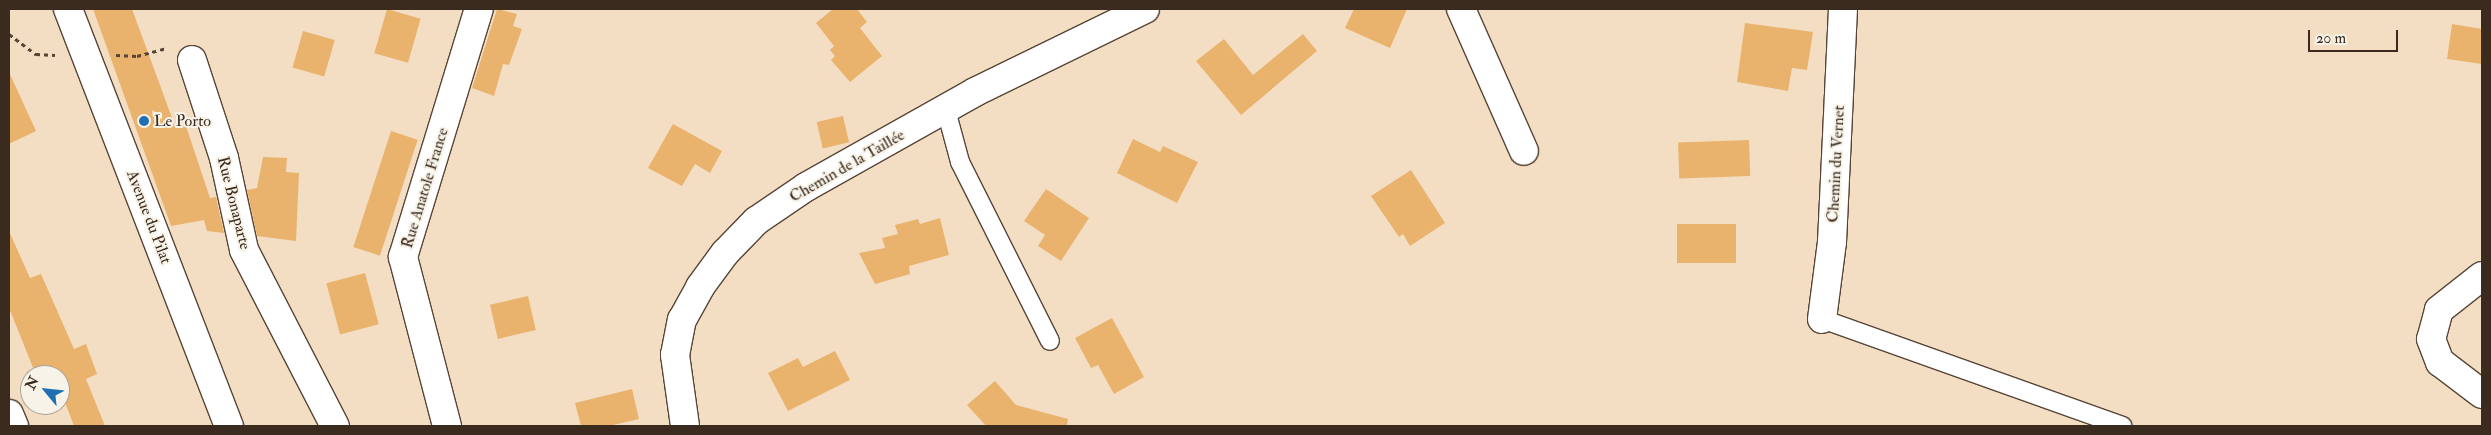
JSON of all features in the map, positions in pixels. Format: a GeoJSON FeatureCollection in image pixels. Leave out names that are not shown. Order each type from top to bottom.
{"type":"FeatureCollection","features":[{"type":"Feature","properties":{"kind":"street","name":"Avenue du Pilat"},"geometry":{"type":"LineString","coordinates":[[68,9],[229,426]]}},
{"type":"Feature","properties":{"kind":"street","name":"Rue Anatole France"},"geometry":{"type":"LineString","coordinates":[[447,426],[403,257],[479,9]]}},
{"type":"Feature","properties":{"kind":"street","name":"Chemin de la Taillée"},"geometry":{"type":"LineString","coordinates":[[684,426],[675,355],[682,320],[700,287],[725,253],[756,221],[806,187],[975,92],[1145,9]]}},
{"type":"Feature","properties":{"kind":"street"},"geometry":{"type":"LineString","coordinates":[[1461,9],[1524,151]]}},
{"type":"Feature","properties":{"kind":"street","name":"Chemin du Vernet"},"geometry":{"type":"LineString","coordinates":[[1822,319],[1832,242],[1844,9]]}},
{"type":"Feature","properties":{"kind":"street","name":"Rue Bonaparte"},"geometry":{"type":"LineString","coordinates":[[192,60],[224,158],[244,250],[336,426]]}},
{"type":"Feature","properties":{"kind":"street"},"geometry":{"type":"LineString","coordinates":[[2482,276],[2439,310],[2430,338],[2440,362],[2482,394]]}},
{"type":"Feature","properties":{"kind":"street"},"geometry":{"type":"LineString","coordinates":[[9,414],[14,426]]}},
{"type":"Feature","properties":{"kind":"lane"},"geometry":{"type":"LineString","coordinates":[[946,110],[960,162],[1050,341]]}},
{"type":"Feature","properties":{"kind":"lane"},"geometry":{"type":"LineString","coordinates":[[1822,319],[2123,426]]}},
{"type":"Feature","properties":{"kind":"path"},"geometry":{"type":"LineString","coordinates":[[9,34],[27,45]]}},
{"type":"Feature","properties":{"kind":"path"},"geometry":{"type":"LineString","coordinates":[[108,54],[137,56],[186,43],[192,60]]}},
{"type":"Feature","properties":{"kind":"building"},"geometry":{"type":"Polygon","coordinates":[[[93,9],[132,9],[175,126],[185,123],[210,198],[216,197],[224,233],[207,231],[204,220],[171,226],[93,9]]]}},
{"type":"Feature","properties":{"kind":"building"},"geometry":{"type":"Polygon","coordinates":[[[387,9],[421,19],[408,63],[374,53],[387,9]]]}},
{"type":"Feature","properties":{"kind":"building"},"geometry":{"type":"Polygon","coordinates":[[[497,9],[517,14],[513,26],[522,29],[509,65],[503,64],[494,96],[472,88],[497,9]]]}},
{"type":"Feature","properties":{"kind":"building"},"geometry":{"type":"Polygon","coordinates":[[[833,9],[857,9],[867,22],[860,28],[882,56],[850,82],[831,60],[835,56],[830,50],[834,46],[816,23],[833,9]]]}},
{"type":"Feature","properties":{"kind":"building"},"geometry":{"type":"Polygon","coordinates":[[[1354,9],[1407,9],[1390,48],[1345,28],[1354,9]]]}},
{"type":"Feature","properties":{"kind":"building"},"geometry":{"type":"Polygon","coordinates":[[[1745,23],[1813,32],[1807,70],[1792,68],[1788,91],[1737,82],[1745,23]]]}},
{"type":"Feature","properties":{"kind":"building"},"geometry":{"type":"Polygon","coordinates":[[[2452,24],[2482,29],[2482,64],[2447,59],[2452,24]]]}},
{"type":"Feature","properties":{"kind":"building"},"geometry":{"type":"Polygon","coordinates":[[[303,31],[335,40],[324,77],[293,68],[303,31]]]}},
{"type":"Feature","properties":{"kind":"building"},"geometry":{"type":"Polygon","coordinates":[[[1303,34],[1317,51],[1241,115],[1196,61],[1224,39],[1253,75],[1303,34]]]}},
{"type":"Feature","properties":{"kind":"building"},"geometry":{"type":"Polygon","coordinates":[[[9,72],[36,131],[9,144],[9,72]]]}},
{"type":"Feature","properties":{"kind":"building"},"geometry":{"type":"Polygon","coordinates":[[[843,116],[849,142],[823,148],[817,122],[843,116]]]}},
{"type":"Feature","properties":{"kind":"building"},"geometry":{"type":"Polygon","coordinates":[[[673,124],[722,151],[710,173],[695,164],[682,186],[648,168],[673,124]]]}},
{"type":"Feature","properties":{"kind":"building"},"geometry":{"type":"Polygon","coordinates":[[[391,131],[418,140],[380,256],[353,247],[391,131]]]}},
{"type":"Feature","properties":{"kind":"building"},"geometry":{"type":"Polygon","coordinates":[[[1133,139],[1160,152],[1163,146],[1198,162],[1177,203],[1117,173],[1133,139]]]}},
{"type":"Feature","properties":{"kind":"building"},"geometry":{"type":"Polygon","coordinates":[[[1749,140],[1750,176],[1679,178],[1678,142],[1749,140]]]}},
{"type":"Feature","properties":{"kind":"building"},"geometry":{"type":"Polygon","coordinates":[[[263,157],[287,158],[286,172],[299,173],[296,241],[257,236],[247,190],[257,188],[263,157]]]}},
{"type":"Feature","properties":{"kind":"building"},"geometry":{"type":"Polygon","coordinates":[[[1411,170],[1445,223],[1410,246],[1403,234],[1399,237],[1371,196],[1411,170]]]}},
{"type":"Feature","properties":{"kind":"building"},"geometry":{"type":"Polygon","coordinates":[[[1046,189],[1089,218],[1061,261],[1038,246],[1045,235],[1024,221],[1046,189]]]}},
{"type":"Feature","properties":{"kind":"building"},"geometry":{"type":"Polygon","coordinates":[[[940,218],[949,255],[909,266],[910,274],[875,284],[859,253],[885,248],[882,238],[898,234],[895,225],[918,219],[920,224],[940,218]]]}},
{"type":"Feature","properties":{"kind":"building"},"geometry":{"type":"Polygon","coordinates":[[[1677,224],[1736,224],[1736,263],[1677,263],[1677,224]]]}},
{"type":"Feature","properties":{"kind":"building"},"geometry":{"type":"Polygon","coordinates":[[[9,231],[30,278],[41,274],[74,349],[86,344],[97,374],[86,379],[105,426],[74,426],[70,415],[70,365],[32,365],[9,308],[9,231]]]}},
{"type":"Feature","properties":{"kind":"building"},"geometry":{"type":"Polygon","coordinates":[[[365,273],[379,324],[340,335],[326,283],[365,273]]]}},
{"type":"Feature","properties":{"kind":"building"},"geometry":{"type":"Polygon","coordinates":[[[528,296],[536,330],[498,339],[490,305],[528,296]]]}},
{"type":"Feature","properties":{"kind":"building"},"geometry":{"type":"Polygon","coordinates":[[[1112,318],[1144,377],[1114,394],[1098,365],[1091,368],[1075,338],[1112,318]]]}},
{"type":"Feature","properties":{"kind":"building"},"geometry":{"type":"Polygon","coordinates":[[[835,351],[850,380],[788,411],[768,373],[798,358],[803,367],[835,351]]]}},
{"type":"Feature","properties":{"kind":"building"},"geometry":{"type":"Polygon","coordinates":[[[995,381],[1016,405],[1068,419],[1067,426],[986,426],[967,405],[995,381]]]}},
{"type":"Feature","properties":{"kind":"building"},"geometry":{"type":"Polygon","coordinates":[[[632,389],[639,419],[609,426],[581,426],[575,403],[632,389]]]}},
{"type":"Feature","properties":{"kind":"place","name":"Le Porto"},"geometry":{"type":"Point","coordinates":[144,121]}}]}
